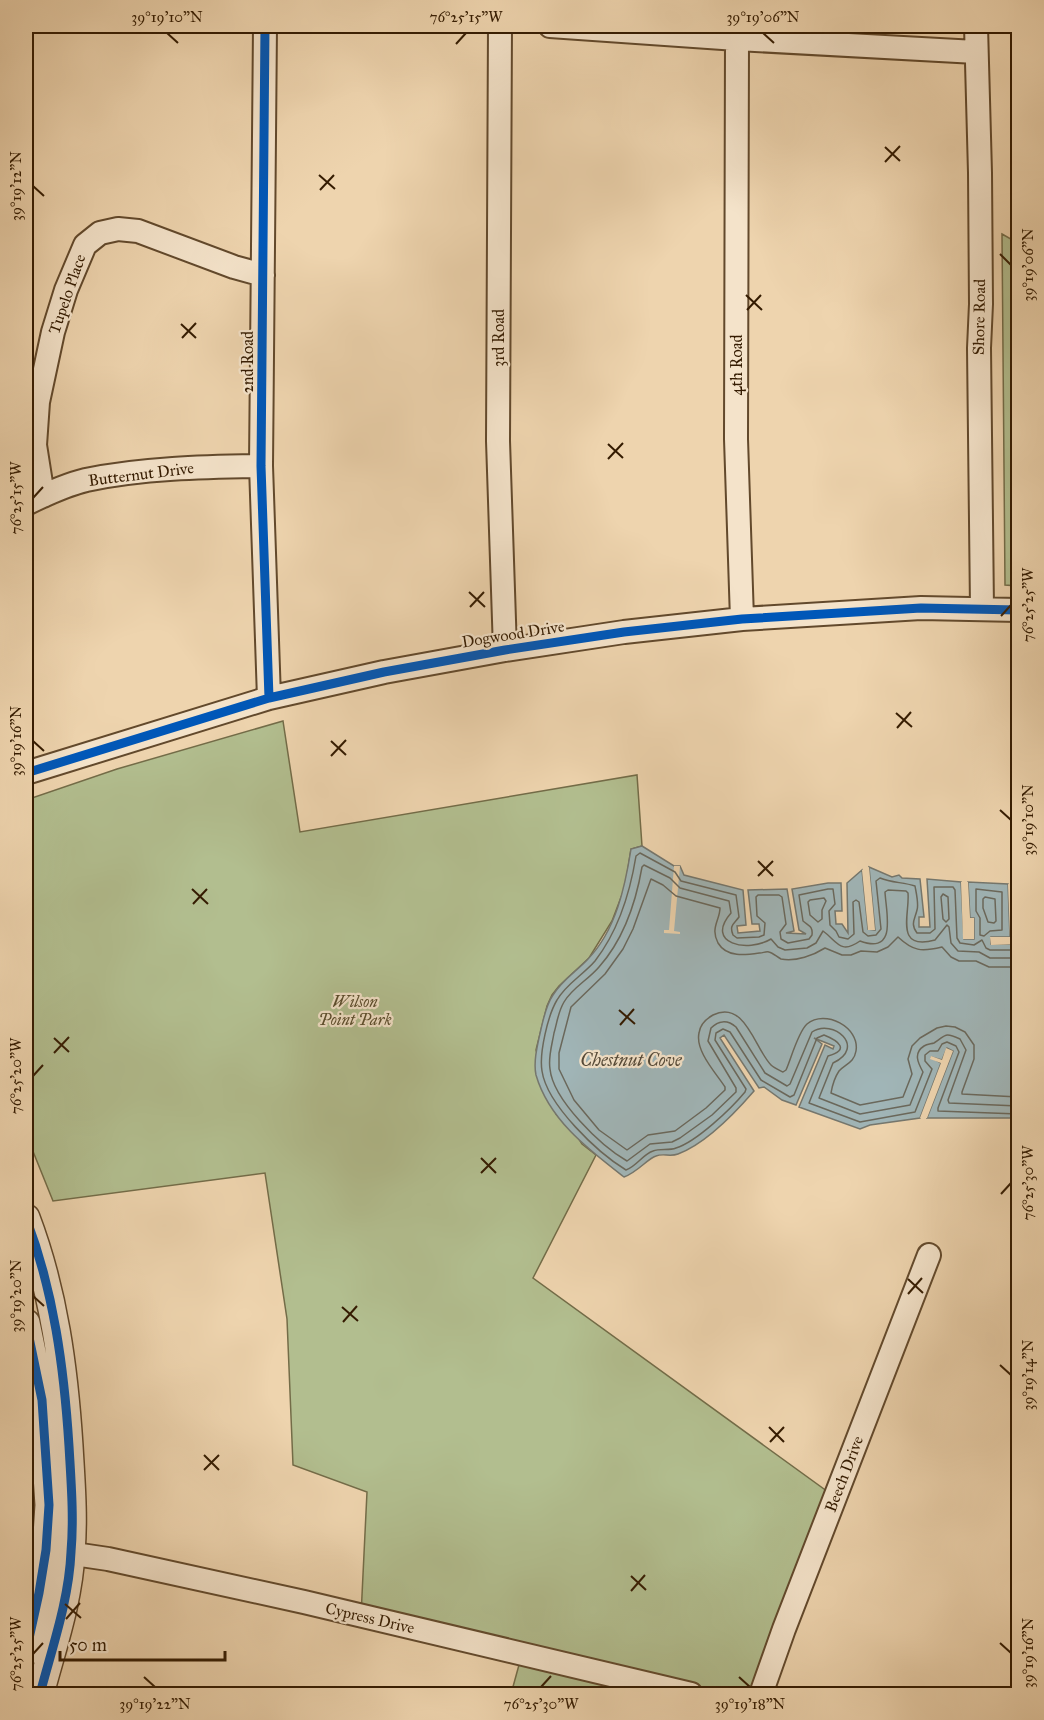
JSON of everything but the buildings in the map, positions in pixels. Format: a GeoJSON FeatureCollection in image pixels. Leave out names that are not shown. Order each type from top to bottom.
{"type":"FeatureCollection","features":[{"type":"Feature","properties":{"kind":"street","name":"2nd Road"},"geometry":{"type":"LineString","coordinates":[[265,26],[261,466],[269,699]]}},
{"type":"Feature","properties":{"kind":"street","name":"3rd Road"},"geometry":{"type":"LineString","coordinates":[[500,26],[498,441],[505,650]]}},
{"type":"Feature","properties":{"kind":"street"},"geometry":{"type":"LineString","coordinates":[[550,26],[737,39],[764,33],[976,52]]}},
{"type":"Feature","properties":{"kind":"street","name":"Shore Road"},"geometry":{"type":"LineString","coordinates":[[976,26],[980,172],[979,359],[982,608]]}},
{"type":"Feature","properties":{"kind":"street","name":"4th Road"},"geometry":{"type":"LineString","coordinates":[[737,39],[736,439],[742,619]]}},
{"type":"Feature","properties":{"kind":"street","name":"Tupelo Place"},"geometry":{"type":"LineString","coordinates":[[34,500],[38,402],[53,332],[66,290],[85,245],[100,233],[118,230],[138,231],[234,267],[262,275]]}},
{"type":"Feature","properties":{"kind":"street","name":"Butternut Drive"},"geometry":{"type":"LineString","coordinates":[[34,500],[85,480],[176,468],[261,466]]}},
{"type":"Feature","properties":{"kind":"street","name":"Dogwood Drive"},"geometry":{"type":"LineString","coordinates":[[26,773],[269,699],[384,672],[505,650],[624,632],[742,619],[921,608],[1018,610]]}},
{"type":"Feature","properties":{"kind":"street"},"geometry":{"type":"LineString","coordinates":[[26,1218],[47,1285],[59,1338],[71,1476],[59,1551],[59,1622],[40,1695]]}},
{"type":"Feature","properties":{"kind":"street","name":"Beech Drive"},"geometry":{"type":"LineString","coordinates":[[761,1695],[784,1629],[929,1255]]}},
{"type":"Feature","properties":{"kind":"street"},"geometry":{"type":"LineString","coordinates":[[26,1323],[43,1411],[49,1505],[59,1551],[39,1593],[26,1652]]}},
{"type":"Feature","properties":{"kind":"street","name":"Cypress Drive"},"geometry":{"type":"LineString","coordinates":[[59,1551],[304,1602],[691,1695]]}},
{"type":"Feature","properties":{"kind":"green space"},"geometry":{"type":"Polygon","coordinates":[[[1002,234],[1018,243],[1018,586],[1005,585],[1002,234]]]}},
{"type":"Feature","properties":{"kind":"green space","name":"Wilson Point Park"},"geometry":{"type":"Polygon","coordinates":[[[283,721],[300,832],[637,775],[642,846],[631,849],[625,887],[612,921],[589,958],[552,995],[536,1050],[556,1114],[582,1144],[596,1155],[533,1278],[835,1497],[761,1694],[511,1694],[522,1654],[361,1616],[367,1492],[293,1465],[287,1319],[265,1173],[53,1201],[26,1134],[26,800],[117,769],[283,721]]]}},
{"type":"Feature","properties":{"kind":"water","name":"Chestnut Cove"},"geometry":{"type":"Polygon","coordinates":[[[642,846],[674,866],[680,866],[684,875],[743,890],[746,925],[737,926],[738,933],[760,931],[759,924],[752,924],[748,890],[787,889],[794,931],[786,933],[806,934],[799,930],[792,889],[841,883],[842,911],[835,911],[836,924],[842,924],[848,933],[847,883],[862,870],[868,929],[875,930],[869,867],[892,877],[899,875],[902,878],[920,879],[924,917],[919,917],[919,927],[930,927],[927,879],[961,882],[964,939],[974,939],[974,918],[970,918],[968,882],[1008,884],[1010,937],[991,937],[991,944],[1017,944],[1015,885],[1018,885],[1018,1120],[1011,1118],[927,1118],[953,1051],[947,1048],[942,1060],[931,1057],[941,1063],[920,1118],[870,1125],[860,1129],[799,1107],[825,1045],[833,1049],[834,1046],[814,1038],[822,1044],[796,1105],[782,1100],[764,1087],[759,1088],[724,1035],[720,1038],[754,1091],[729,1118],[699,1143],[678,1154],[656,1156],[624,1177],[584,1145],[560,1120],[542,1091],[535,1064],[544,1016],[549,1003],[561,985],[598,948],[606,935],[618,907],[631,849],[642,846]]]}},
{"type":"Feature","properties":{"kind":"pier"},"geometry":{"type":"Polygon","coordinates":[[[674,866],[680,866],[674,931],[680,934],[664,933],[664,930],[669,930],[674,866]]]}},
{"type":"Feature","properties":{"kind":"pier"},"geometry":{"type":"Polygon","coordinates":[[[869,867],[875,930],[868,930],[862,870],[865,869],[872,927],[866,868],[869,867]]]}},
{"type":"Feature","properties":{"kind":"pier"},"geometry":{"type":"Polygon","coordinates":[[[961,882],[964,882],[966,936],[971,936],[971,921],[967,918],[965,882],[968,882],[970,918],[974,918],[974,939],[963,939],[961,882]]]}},
{"type":"Feature","properties":{"kind":"pier"},"geometry":{"type":"Polygon","coordinates":[[[1008,884],[1011,885],[1013,938],[993,940],[993,942],[1015,941],[1012,885],[1015,885],[1018,944],[991,945],[990,937],[1010,937],[1008,884]]]}},
{"type":"Feature","properties":{"kind":"pier"},"geometry":{"type":"Polygon","coordinates":[[[946,1048],[953,1051],[927,1118],[924,1118],[948,1052],[923,1118],[920,1118],[941,1063],[930,1059],[931,1056],[942,1060],[946,1048]]]}},
{"type":"Feature","properties":{"kind":"cycle path"},"geometry":{"type":"LineString","coordinates":[[265,26],[261,466],[269,698]]}},
{"type":"Feature","properties":{"kind":"cycle path"},"geometry":{"type":"LineString","coordinates":[[26,773],[269,698],[384,672],[505,650],[624,632],[742,619],[921,608],[1018,610]]}},
{"type":"Feature","properties":{"kind":"cycle path"},"geometry":{"type":"LineString","coordinates":[[26,1218],[51,1302],[61,1359],[72,1499],[70,1570],[59,1624],[40,1694]]}},
{"type":"Feature","properties":{"kind":"cycle path"},"geometry":{"type":"LineString","coordinates":[[26,1323],[42,1400],[49,1505],[46,1550],[26,1652]]}}]}
